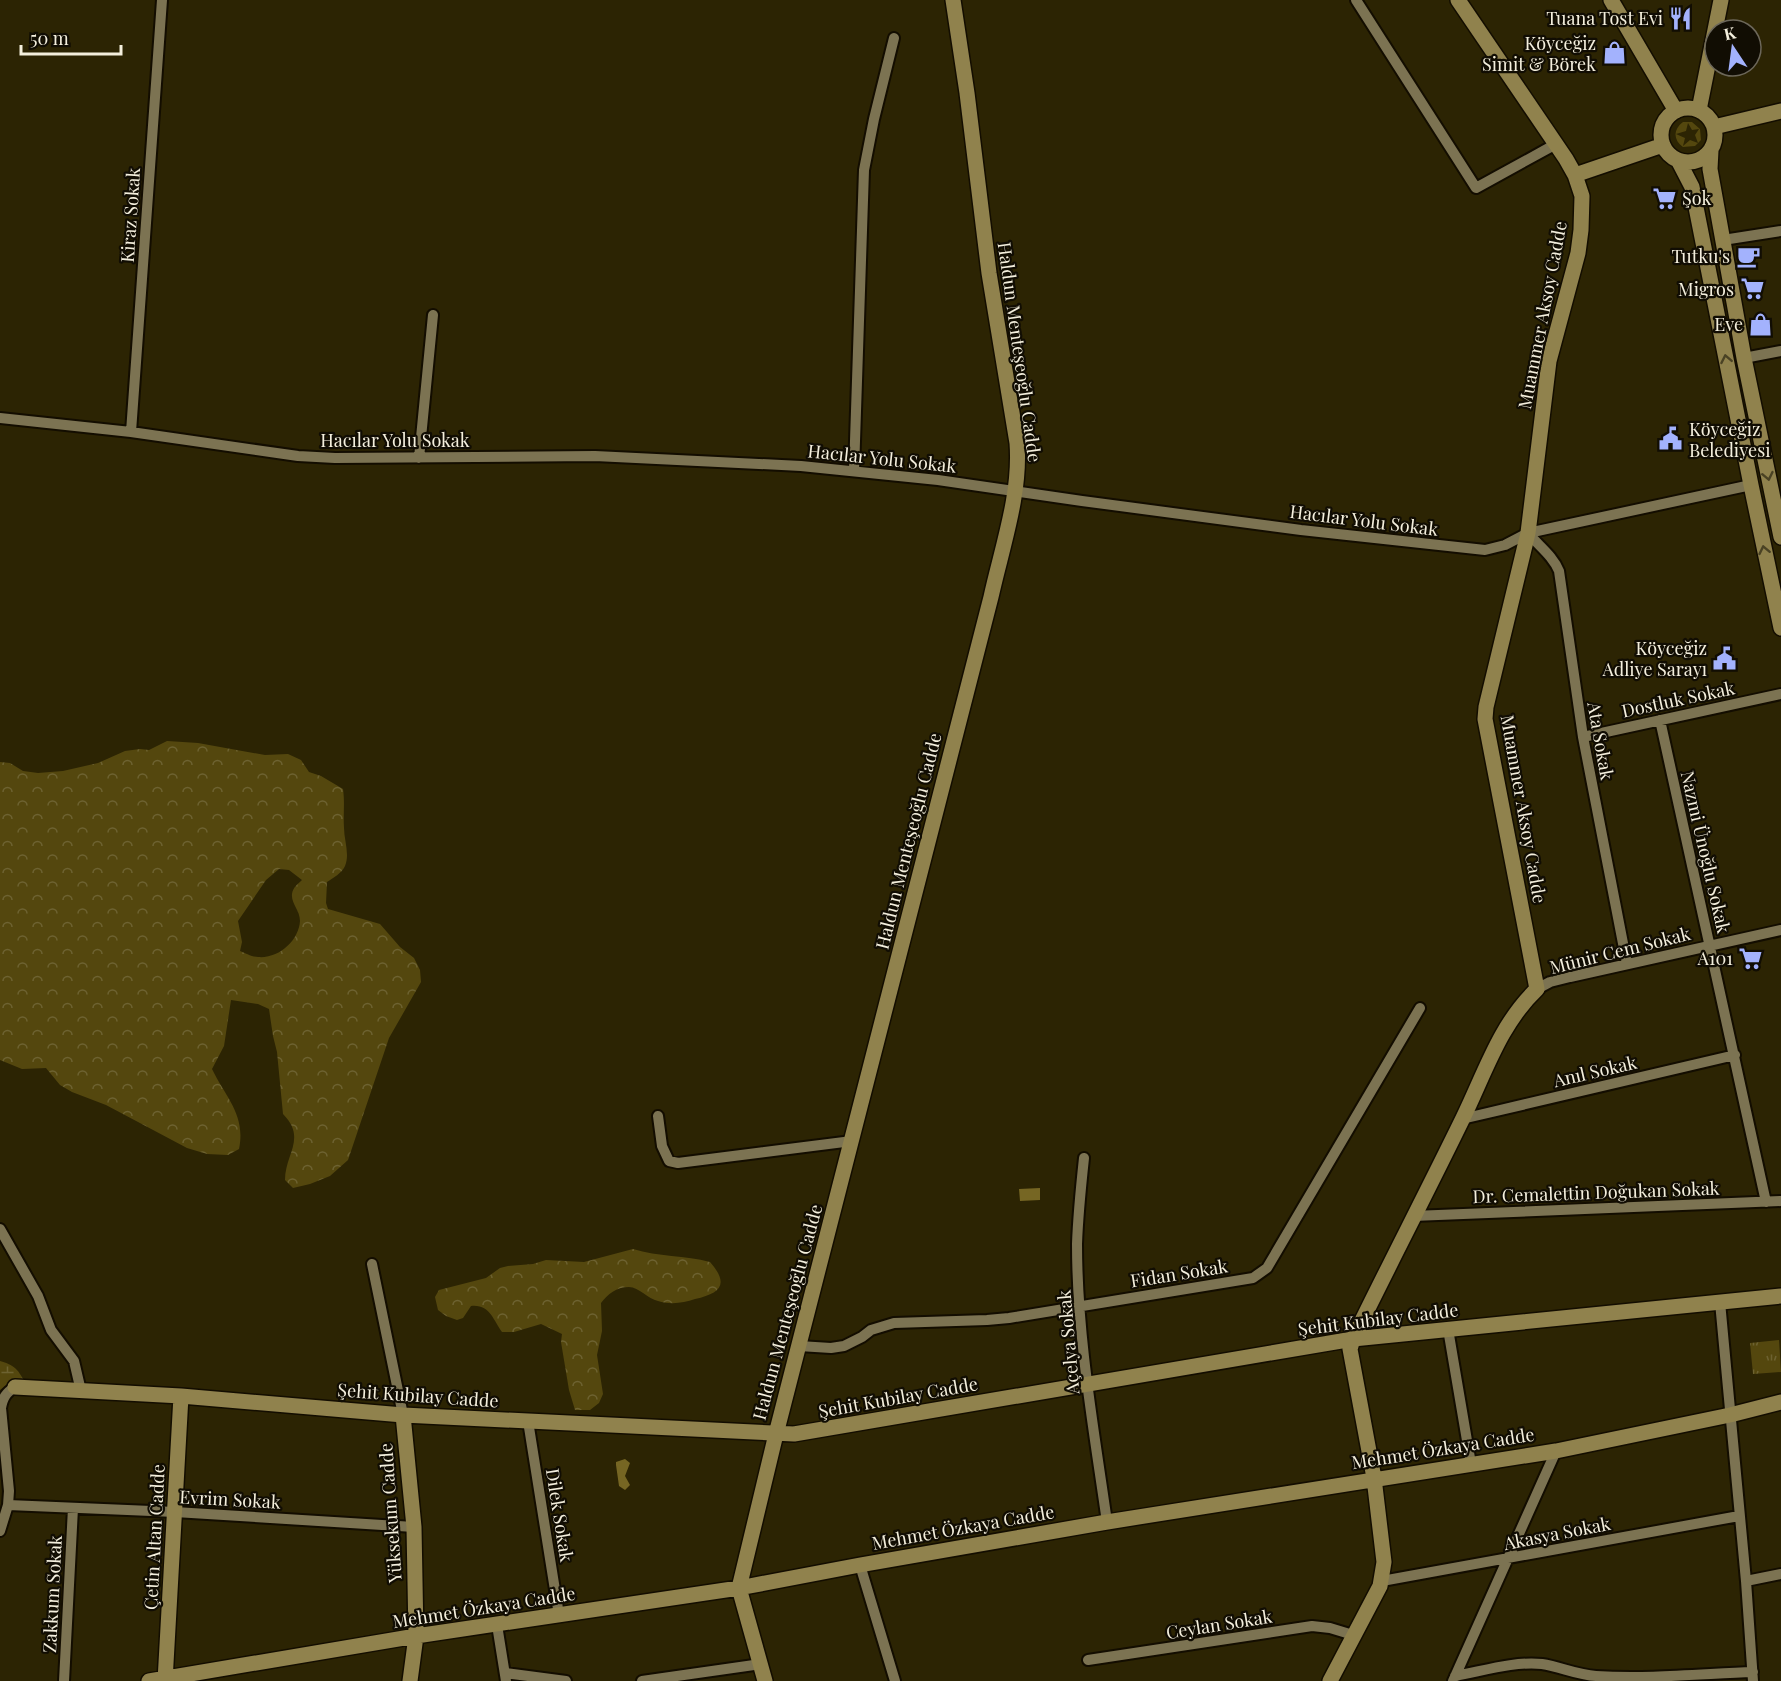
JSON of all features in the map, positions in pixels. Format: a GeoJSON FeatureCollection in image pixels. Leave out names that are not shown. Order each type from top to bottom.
{"type":"FeatureCollection","features":[{"type":"Feature","properties":{"kind":"street","name":"Kiraz Sokak"},"geometry":{"type":"LineString","coordinates":[[131,432],[162,0]]}},
{"type":"Feature","properties":{"kind":"street","name":"Haldun Menteşeoğlu Cadde"},"geometry":{"type":"LineString","coordinates":[[765,1681],[739,1588],[776,1434],[991,597],[1018,468],[1017,442],[991,284],[953,0]]}},
{"type":"Feature","properties":{"kind":"street"},"geometry":{"type":"LineString","coordinates":[[1356,0],[1476,188],[1556,144]]}},
{"type":"Feature","properties":{"kind":"street","name":"Muammer Aksoy Cadde"},"geometry":{"type":"LineString","coordinates":[[1458,0],[1556,144],[1575,175],[1582,196],[1581,230],[1573,275],[1549,361],[1528,533],[1490,687],[1485,719],[1537,989]]}},
{"type":"Feature","properties":{"kind":"street"},"geometry":{"type":"LineString","coordinates":[[1611,0],[1676,111]]}},
{"type":"Feature","properties":{"kind":"street"},"geometry":{"type":"LineString","coordinates":[[1699,110],[1721,0]]}},
{"type":"Feature","properties":{"kind":"street"},"geometry":{"type":"LineString","coordinates":[[854,471],[864,170],[894,38]]}},
{"type":"Feature","properties":{"kind":"street"},"geometry":{"type":"LineString","coordinates":[[1781,537],[1778,508],[1744,358],[1710,169],[1714,127],[1711,120],[1699,110],[1691,108],[1676,111],[1664,121],[1663,145],[1678,160],[1692,187],[1781,628]]}},
{"type":"Feature","properties":{"kind":"street"},"geometry":{"type":"LineString","coordinates":[[1714,127],[1781,111]]}},
{"type":"Feature","properties":{"kind":"street"},"geometry":{"type":"LineString","coordinates":[[1575,175],[1663,145]]}},
{"type":"Feature","properties":{"kind":"street"},"geometry":{"type":"LineString","coordinates":[[1678,160],[1696,160],[1711,150]]}},
{"type":"Feature","properties":{"kind":"street"},"geometry":{"type":"LineString","coordinates":[[1723,240],[1781,231]]}},
{"type":"Feature","properties":{"kind":"street"},"geometry":{"type":"LineString","coordinates":[[419,458],[434,315]]}},
{"type":"Feature","properties":{"kind":"street"},"geometry":{"type":"LineString","coordinates":[[1744,358],[1781,351]]}},
{"type":"Feature","properties":{"kind":"street","name":"Hacılar Yolu Sokak"},"geometry":{"type":"LineString","coordinates":[[0,418],[131,432],[298,456],[370,459],[595,456],[756,462],[938,480],[1301,530],[1485,550],[1505,545],[1528,533],[1751,485]]}},
{"type":"Feature","properties":{"kind":"street","name":"Ata Sokak"},"geometry":{"type":"LineString","coordinates":[[1528,533],[1544,552],[1554,558],[1559,571],[1583,737],[1626,964]]}},
{"type":"Feature","properties":{"kind":"street","name":"Dostluk Sokak"},"geometry":{"type":"LineString","coordinates":[[1583,737],[1781,694]]}},
{"type":"Feature","properties":{"kind":"street","name":"Nazmi Ünoğlu Sokak"},"geometry":{"type":"LineString","coordinates":[[1660,720],[1766,1202]]}},
{"type":"Feature","properties":{"kind":"street","name":"Münir Cem Sokak"},"geometry":{"type":"LineString","coordinates":[[1537,989],[1550,982],[1781,930]]}},
{"type":"Feature","properties":{"kind":"street"},"geometry":{"type":"LineString","coordinates":[[1330,1681],[1382,1581],[1384,1562],[1374,1478],[1350,1349],[1506,1025],[1516,1010],[1537,989]]}},
{"type":"Feature","properties":{"kind":"street","name":"Fidan Sokak"},"geometry":{"type":"LineString","coordinates":[[799,1347],[844,1346],[871,1330],[894,1323],[987,1320],[1253,1278],[1261,1274],[1267,1268],[1420,1008]]}},
{"type":"Feature","properties":{"kind":"street","name":"Anıl Sokak"},"geometry":{"type":"LineString","coordinates":[[1462,1119],[1735,1055]]}},
{"type":"Feature","properties":{"kind":"street"},"geometry":{"type":"LineString","coordinates":[[658,1116],[664,1155],[669,1161],[678,1163],[852,1141]]}},
{"type":"Feature","properties":{"kind":"street","name":"Açelya Sokak"},"geometry":{"type":"LineString","coordinates":[[1084,1158],[1077,1245],[1080,1306],[1087,1384],[1107,1522]]}},
{"type":"Feature","properties":{"kind":"street","name":"Dr. Cemalettin Doğukan Sokak"},"geometry":{"type":"LineString","coordinates":[[1413,1216],[1781,1201]]}},
{"type":"Feature","properties":{"kind":"street"},"geometry":{"type":"LineString","coordinates":[[0,1229],[38,1296],[51,1330],[74,1361],[81,1391]]}},
{"type":"Feature","properties":{"kind":"street"},"geometry":{"type":"LineString","coordinates":[[372,1264],[403,1415]]}},
{"type":"Feature","properties":{"kind":"street","name":"Şehit Kubilay Cadde"},"geometry":{"type":"LineString","coordinates":[[15,1387],[181,1396],[403,1415],[776,1434],[811,1431],[1353,1339],[1781,1296]]}},
{"type":"Feature","properties":{"kind":"street"},"geometry":{"type":"LineString","coordinates":[[1454,1678],[1530,1664],[1554,1666],[1576,1674],[1602,1677],[1753,1676],[1720,1302]]}},
{"type":"Feature","properties":{"kind":"street"},"geometry":{"type":"LineString","coordinates":[[1448,1329],[1471,1464]]}},
{"type":"Feature","properties":{"kind":"street"},"geometry":{"type":"LineString","coordinates":[[0,1531],[8,1505],[9,1491],[1,1408],[7,1392],[15,1387]]}},
{"type":"Feature","properties":{"kind":"street","name":"Çetin Altan Cadde"},"geometry":{"type":"LineString","coordinates":[[165,1680],[181,1396]]}},
{"type":"Feature","properties":{"kind":"street","name":"Mehmet Özkaya Cadde"},"geometry":{"type":"LineString","coordinates":[[149,1681],[416,1636],[739,1588],[1107,1522],[1556,1450],[1731,1415],[1781,1402]]}},
{"type":"Feature","properties":{"kind":"street","name":"Yüksekum Cadde"},"geometry":{"type":"LineString","coordinates":[[403,1415],[414,1527],[416,1636],[410,1681]]}},
{"type":"Feature","properties":{"kind":"street","name":"Dilek Sokak"},"geometry":{"type":"LineString","coordinates":[[528,1421],[560,1615]]}},
{"type":"Feature","properties":{"kind":"street"},"geometry":{"type":"LineString","coordinates":[[1454,1678],[1556,1450]]}},
{"type":"Feature","properties":{"kind":"street","name":"Evrim Sokak"},"geometry":{"type":"LineString","coordinates":[[8,1505],[176,1512],[414,1527]]}},
{"type":"Feature","properties":{"kind":"street","name":"Zakkum Sokak"},"geometry":{"type":"LineString","coordinates":[[64,1681],[73,1508]]}},
{"type":"Feature","properties":{"kind":"street","name":"Akasya Sokak"},"geometry":{"type":"LineString","coordinates":[[1382,1581],[1739,1516]]}},
{"type":"Feature","properties":{"kind":"street"},"geometry":{"type":"LineString","coordinates":[[860,1565],[895,1681]]}},
{"type":"Feature","properties":{"kind":"street"},"geometry":{"type":"LineString","coordinates":[[1746,1581],[1781,1574]]}},
{"type":"Feature","properties":{"kind":"street"},"geometry":{"type":"LineString","coordinates":[[497,1625],[505,1677],[566,1681]]}},
{"type":"Feature","properties":{"kind":"street","name":"Ceylan Sokak"},"geometry":{"type":"LineString","coordinates":[[1088,1660],[1312,1626],[1330,1628],[1353,1635]]}},
{"type":"Feature","properties":{"kind":"street"},"geometry":{"type":"LineString","coordinates":[[649,1681],[761,1664]]}},
{"type":"Feature","properties":{"kind":"green space"},"geometry":{"type":"Polygon","coordinates":[[[1683,122],[1692,122],[1700,129],[1701,140],[1698,143],[1695,135],[1699,129],[1692,130],[1688,123],[1686,131],[1676,134],[1677,128],[1683,122]]]}},
{"type":"Feature","properties":{"kind":"green space"},"geometry":{"type":"Polygon","coordinates":[[[1676,134],[1685,138],[1683,146],[1690,140],[1698,143],[1695,146],[1683,147],[1676,138],[1676,134]]]}},
{"type":"Feature","properties":{"kind":"green space"},"geometry":{"type":"Polygon","coordinates":[[[167,741],[198,743],[265,755],[288,754],[301,760],[309,772],[343,789],[346,861],[342,871],[327,882],[328,909],[380,924],[400,947],[414,958],[420,970],[421,982],[389,1038],[348,1160],[330,1176],[310,1184],[293,1188],[285,1180],[293,1146],[293,1131],[283,1114],[277,1052],[269,1009],[258,1004],[231,1000],[224,1046],[212,1069],[233,1107],[240,1126],[239,1149],[228,1155],[207,1154],[187,1148],[106,1105],[72,1092],[60,1085],[46,1068],[22,1069],[0,1060],[0,762],[10,763],[23,771],[38,773],[63,771],[98,763],[125,751],[149,750],[167,741]],[[279,869],[266,880],[238,921],[242,942],[240,951],[256,957],[273,955],[286,947],[296,935],[300,921],[292,894],[302,880],[289,870],[279,869]]]}},
{"type":"Feature","properties":{"kind":"green space"},"geometry":{"type":"Polygon","coordinates":[[[633,1249],[710,1262],[721,1282],[716,1291],[711,1294],[681,1302],[658,1301],[629,1287],[616,1290],[606,1297],[601,1303],[602,1331],[597,1355],[603,1394],[599,1403],[590,1410],[575,1410],[569,1390],[561,1342],[562,1334],[541,1324],[514,1332],[502,1332],[487,1310],[477,1306],[471,1306],[463,1318],[457,1320],[438,1310],[435,1297],[439,1290],[486,1278],[500,1268],[546,1260],[584,1262],[633,1249]]]}},
{"type":"Feature","properties":{"kind":"green space"},"geometry":{"type":"Polygon","coordinates":[[[1779,1340],[1781,1372],[1753,1374],[1750,1343],[1779,1340]]]}},
{"type":"Feature","properties":{"kind":"green space"},"geometry":{"type":"Polygon","coordinates":[[[0,1361],[15,1368],[24,1381],[11,1383],[0,1390],[0,1361]]]}},
{"type":"Feature","properties":{"kind":"shaded area"},"geometry":{"type":"Polygon","coordinates":[[[1040,1188],[1040,1200],[1020,1201],[1019,1189],[1040,1188]]]}},
{"type":"Feature","properties":{"kind":"shaded area"},"geometry":{"type":"Polygon","coordinates":[[[625,1459],[630,1463],[625,1476],[630,1485],[625,1490],[619,1486],[616,1462],[625,1459]]]}},
{"type":"Feature","properties":{"kind":"place","name":"Tuana Tost Evi"},"geometry":{"type":"Point","coordinates":[1681,18]}},
{"type":"Feature","properties":{"kind":"place","name":"Köyceğiz Simit & Börek"},"geometry":{"type":"Point","coordinates":[1614,53]}},
{"type":"Feature","properties":{"kind":"place","name":"Şok"},"geometry":{"type":"Point","coordinates":[1664,198]}},
{"type":"Feature","properties":{"kind":"place","name":"Tutku's"},"geometry":{"type":"Point","coordinates":[1748,256]}},
{"type":"Feature","properties":{"kind":"place","name":"Migros"},"geometry":{"type":"Point","coordinates":[1752,289]}},
{"type":"Feature","properties":{"kind":"place","name":"Eve"},"geometry":{"type":"Point","coordinates":[1761,324]}},
{"type":"Feature","properties":{"kind":"place","name":"Köyceğiz Belediyesi"},"geometry":{"type":"Point","coordinates":[1671,439]}},
{"type":"Feature","properties":{"kind":"place","name":"Köyceğiz Adliye Sarayı"},"geometry":{"type":"Point","coordinates":[1725,658]}},
{"type":"Feature","properties":{"kind":"place","name":"A101"},"geometry":{"type":"Point","coordinates":[1751,958]}}]}
